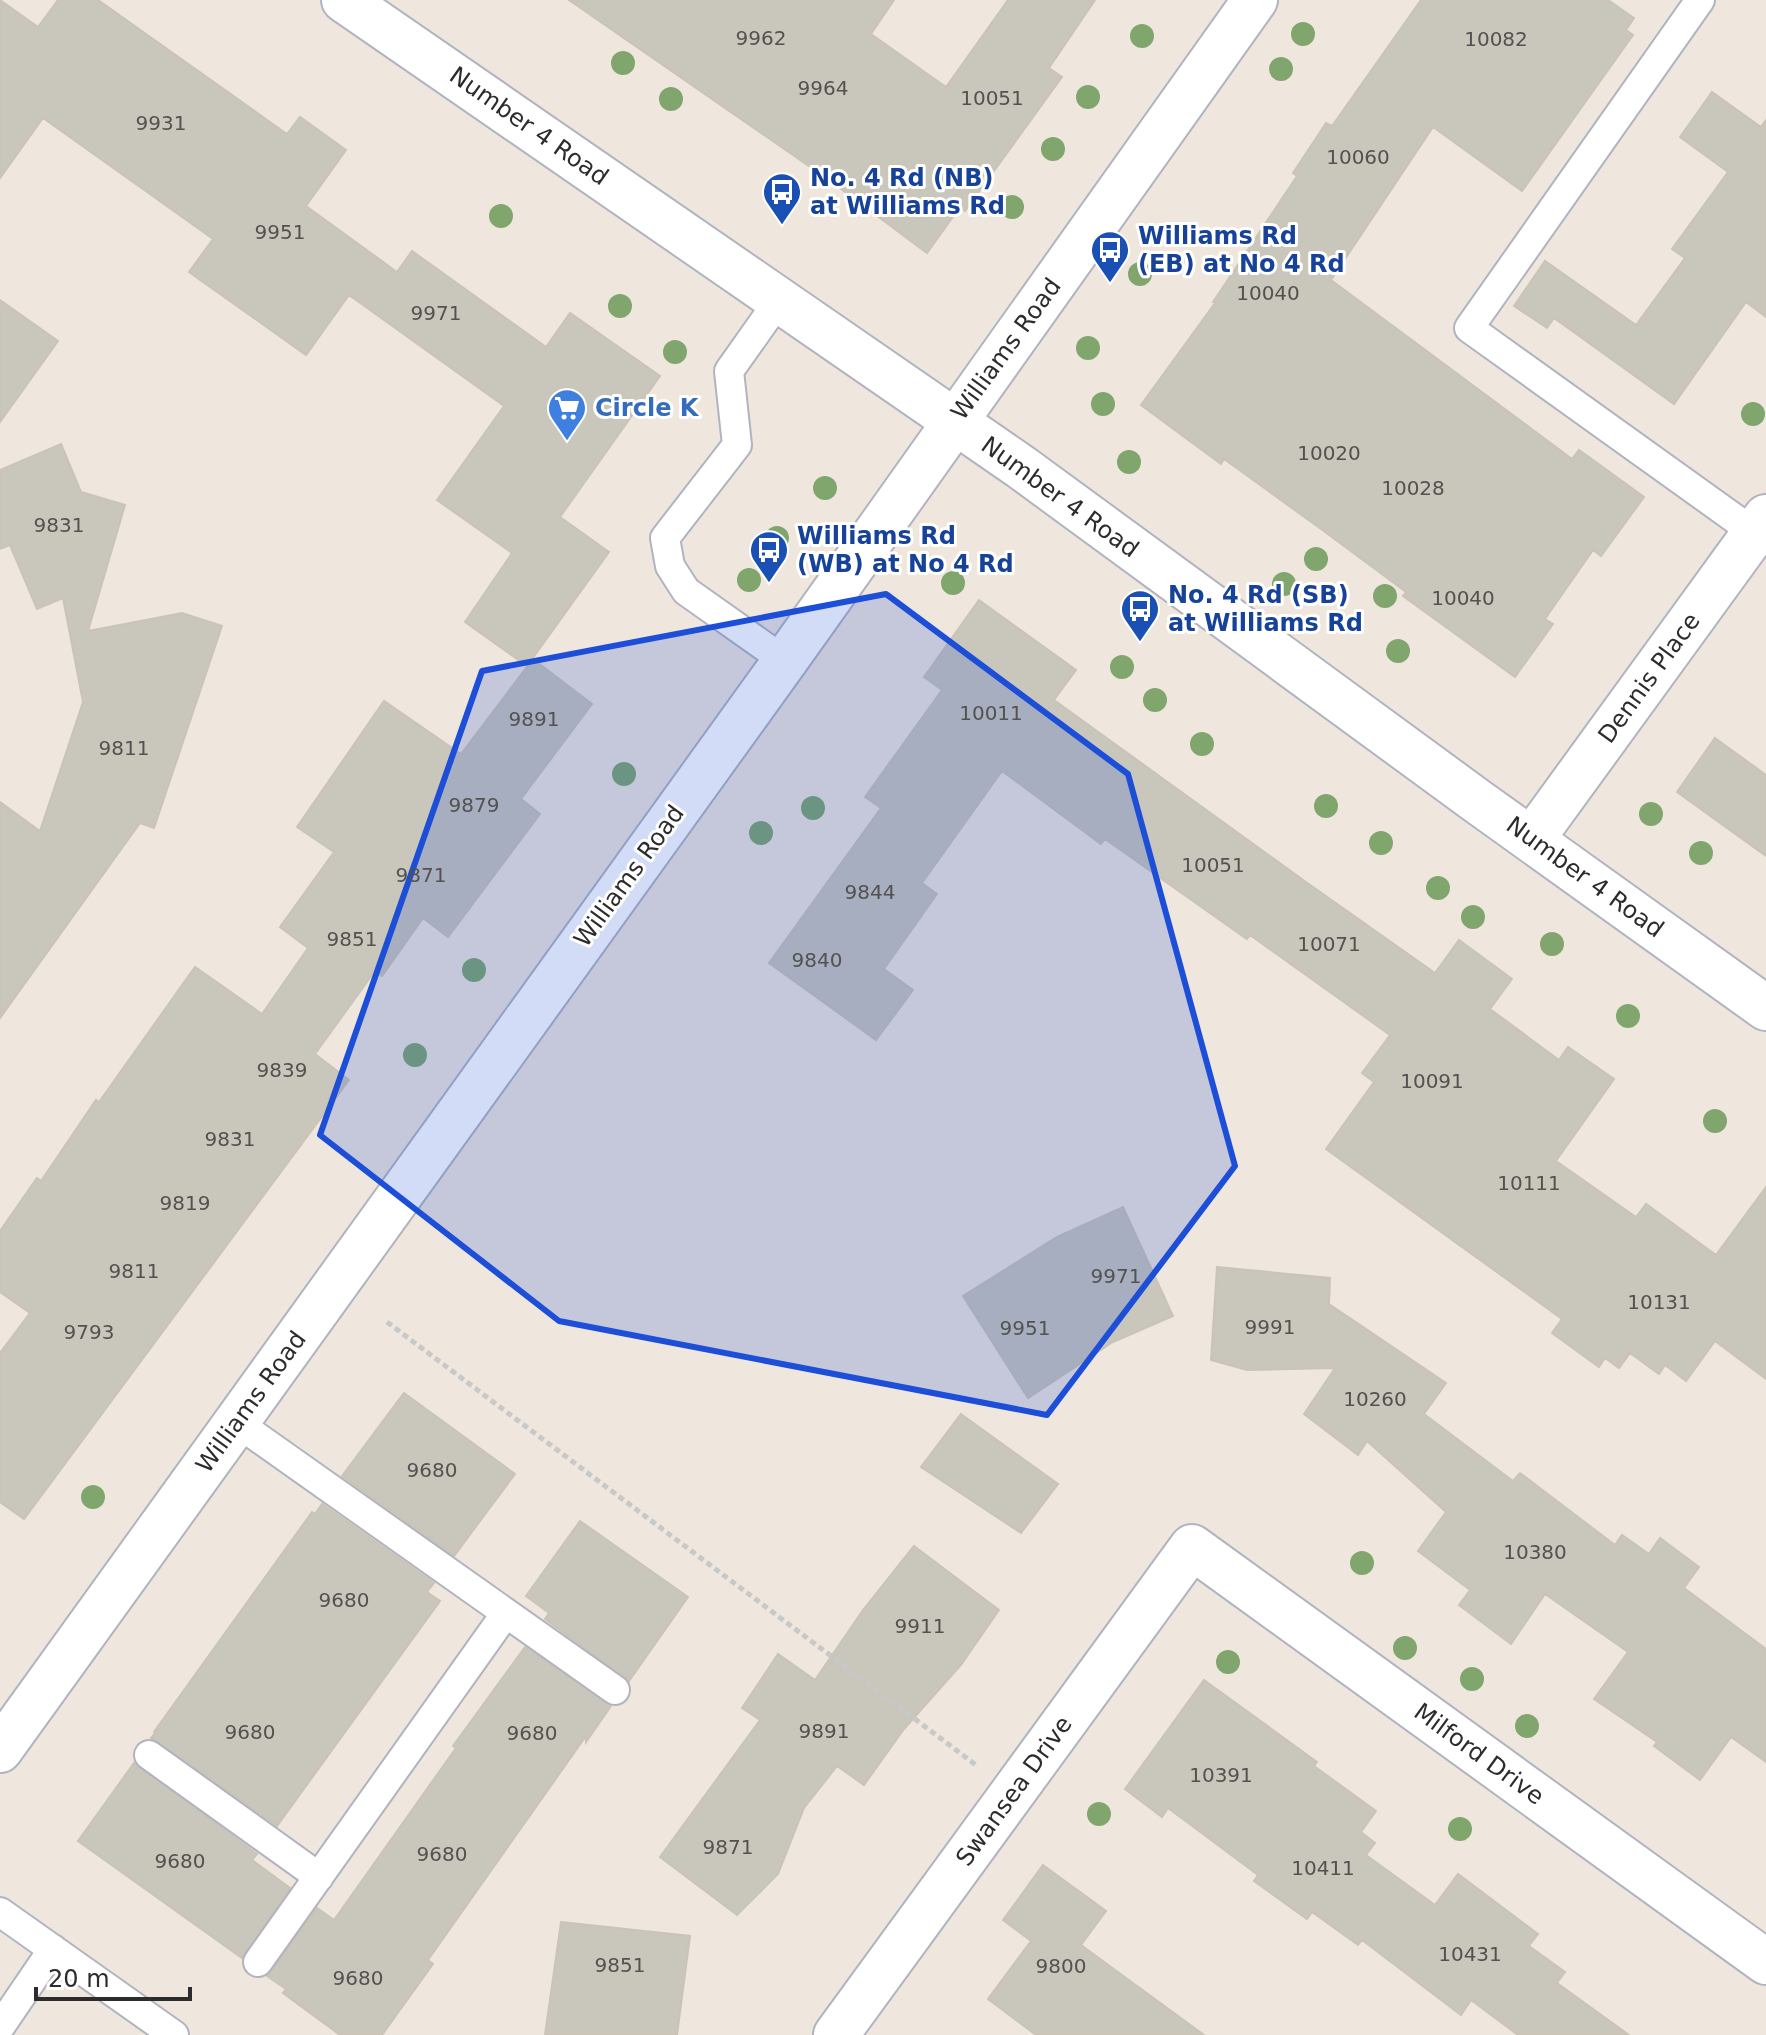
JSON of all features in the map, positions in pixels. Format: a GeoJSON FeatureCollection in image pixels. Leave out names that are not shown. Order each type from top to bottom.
{"type":"FeatureCollection","features":[{"type":"Feature","properties":{"kind":"street","name":"Number 4 Road"},"geometry":{"type":"LineString","coordinates":[[344,0],[954,421],[1766,1008]]}},
{"type":"Feature","properties":{"kind":"street","name":"Williams Road"},"geometry":{"type":"LineString","coordinates":[[0,1750],[785,661],[1255,0]]}},
{"type":"Feature","properties":{"kind":"street","name":"Dennis Place"},"geometry":{"type":"LineString","coordinates":[[1532,839],[1762,530]]}},
{"type":"Feature","properties":{"kind":"street","name":"Swansea Drive"},"geometry":{"type":"LineString","coordinates":[[836,2035],[1192,1547]]}},
{"type":"Feature","properties":{"kind":"street","name":"Milford Drive"},"geometry":{"type":"LineString","coordinates":[[1192,1547],[1766,1962]]}},
{"type":"Feature","properties":{"kind":"lane"},"geometry":{"type":"LineString","coordinates":[[1700,0],[1469,328],[1762,530]]}},
{"type":"Feature","properties":{"kind":"lane"},"geometry":{"type":"LineString","coordinates":[[780,299],[729,371],[737,445],[665,538],[670,566],[686,591],[785,661]]}},
{"type":"Feature","properties":{"kind":"lane"},"geometry":{"type":"LineString","coordinates":[[236,1422],[615,1690]]}},
{"type":"Feature","properties":{"kind":"lane"},"geometry":{"type":"LineString","coordinates":[[258,1962],[506,1613]]}},
{"type":"Feature","properties":{"kind":"lane"},"geometry":{"type":"LineString","coordinates":[[149,1755],[319,1877]]}},
{"type":"Feature","properties":{"kind":"lane"},"geometry":{"type":"LineString","coordinates":[[0,1912],[174,2035]]}},
{"type":"Feature","properties":{"kind":"lane"},"geometry":{"type":"LineString","coordinates":[[0,2027],[53,1949]]}},
{"type":"Feature","properties":{"kind":"path"},"geometry":{"type":"LineString","coordinates":[[387,1322],[1012,1792]]}},
{"type":"Feature","properties":{"kind":"highlighted area"},"geometry":{"type":"Polygon","coordinates":[[[886,594],[1128,774],[1235,1166],[1047,1415],[559,1321],[320,1135],[482,671],[886,594]]]}},
{"type":"Feature","properties":{"kind":"building"},"geometry":{"type":"Polygon","coordinates":[[[0,0],[38,27],[58,0],[98,0],[287,134],[300,117],[346,150],[306,206],[397,272],[412,251],[546,347],[570,313],[660,376],[560,517],[609,552],[527,666],[465,622],[512,553],[437,500],[504,406],[349,295],[306,355],[189,272],[213,239],[43,118],[0,178],[0,0]]]}},
{"type":"Feature","properties":{"kind":"building"},"geometry":{"type":"Polygon","coordinates":[[[569,0],[894,0],[871,34],[946,87],[1008,0],[1095,0],[1049,68],[1062,77],[965,211],[960,207],[927,253],[829,180],[569,0]]]}},
{"type":"Feature","properties":{"kind":"building"},"geometry":{"type":"Polygon","coordinates":[[[1421,0],[1608,0],[1634,18],[1626,30],[1633,35],[1522,191],[1433,127],[1331,280],[1572,459],[1579,450],[1644,497],[1601,556],[1593,550],[1545,619],[1553,624],[1515,677],[1403,596],[1406,592],[1321,529],[1224,459],[1221,464],[1141,405],[1215,303],[1297,176],[1293,173],[1326,123],[1332,126],[1421,0]]]}},
{"type":"Feature","properties":{"kind":"building"},"geometry":{"type":"Polygon","coordinates":[[[1712,92],[1761,127],[1766,120],[1766,317],[1746,302],[1674,404],[1554,318],[1547,328],[1514,306],[1545,261],[1636,325],[1685,258],[1672,249],[1728,172],[1680,137],[1712,92]]]}},
{"type":"Feature","properties":{"kind":"building"},"geometry":{"type":"Polygon","coordinates":[[[0,300],[58,341],[0,422],[0,300]]]}},
{"type":"Feature","properties":{"kind":"building"},"geometry":{"type":"Polygon","coordinates":[[[61,444],[81,492],[125,505],[88,631],[182,613],[222,626],[154,828],[140,823],[0,1018],[0,802],[40,831],[83,702],[63,598],[37,609],[10,545],[0,549],[0,470],[61,444]]]}},
{"type":"Feature","properties":{"kind":"building"},"geometry":{"type":"Polygon","coordinates":[[[979,600],[1076,670],[1054,700],[1306,882],[1435,973],[1459,940],[1512,979],[1490,1009],[1559,1060],[1568,1047],[1614,1079],[1556,1161],[1636,1217],[1646,1204],[1716,1255],[1766,1187],[1766,1379],[1715,1341],[1686,1381],[1665,1365],[1659,1374],[1630,1353],[1619,1368],[1605,1358],[1599,1367],[1552,1333],[1562,1319],[1326,1149],[1374,1082],[1362,1073],[1390,1035],[1250,935],[1247,939],[1105,839],[1101,844],[1002,771],[922,883],[937,894],[884,969],[913,990],[876,1040],[769,963],[881,808],[865,797],[942,690],[924,677],[979,600]]]}},
{"type":"Feature","properties":{"kind":"building"},"geometry":{"type":"Polygon","coordinates":[[[533,659],[592,704],[521,799],[540,814],[448,937],[423,918],[382,976],[375,971],[315,1054],[349,1080],[24,1519],[0,1502],[0,1353],[30,1313],[0,1292],[0,1231],[37,1178],[41,1181],[96,1100],[99,1102],[195,967],[262,1014],[308,948],[280,927],[334,852],[297,827],[384,701],[461,754],[533,659]]]}},
{"type":"Feature","properties":{"kind":"building"},"geometry":{"type":"Polygon","coordinates":[[[1715,738],[1766,775],[1766,856],[1677,792],[1715,738]]]}},
{"type":"Feature","properties":{"kind":"building"},"geometry":{"type":"Polygon","coordinates":[[[1123,1207],[1173,1316],[1113,1342],[1028,1398],[963,1296],[1057,1237],[1123,1207]]]}},
{"type":"Feature","properties":{"kind":"building"},"geometry":{"type":"Polygon","coordinates":[[[1217,1267],[1330,1278],[1329,1304],[1446,1383],[1424,1414],[1513,1481],[1520,1473],[1615,1545],[1622,1535],[1649,1554],[1660,1538],[1699,1567],[1684,1588],[1766,1649],[1766,1762],[1731,1737],[1700,1780],[1654,1746],[1657,1742],[1594,1699],[1628,1652],[1545,1594],[1511,1644],[1459,1605],[1470,1590],[1418,1551],[1446,1512],[1367,1441],[1358,1455],[1304,1414],[1335,1368],[1247,1370],[1211,1360],[1217,1267]]]}},
{"type":"Feature","properties":{"kind":"building"},"geometry":{"type":"Polygon","coordinates":[[[404,1393],[515,1474],[454,1556],[342,1476],[404,1393]]]}},
{"type":"Feature","properties":{"kind":"building"},"geometry":{"type":"Polygon","coordinates":[[[961,1414],[1058,1484],[1021,1533],[921,1467],[961,1414]]]}},
{"type":"Feature","properties":{"kind":"building"},"geometry":{"type":"Polygon","coordinates":[[[322,1504],[434,1583],[427,1592],[440,1601],[277,1826],[151,1738],[312,1512],[315,1514],[322,1504]]]}},
{"type":"Feature","properties":{"kind":"building"},"geometry":{"type":"Polygon","coordinates":[[[580,1521],[688,1597],[629,1681],[545,1619],[549,1613],[526,1596],[580,1521]]]}},
{"type":"Feature","properties":{"kind":"building"},"geometry":{"type":"Polygon","coordinates":[[[914,1546],[999,1610],[961,1665],[904,1729],[864,1785],[837,1766],[804,1808],[778,1874],[737,1915],[660,1857],[760,1720],[742,1708],[778,1654],[815,1680],[863,1610],[914,1546]]]}},
{"type":"Feature","properties":{"kind":"building"},"geometry":{"type":"Polygon","coordinates":[[[525,1647],[611,1706],[586,1742],[586,1736],[428,1960],[433,1964],[382,2035],[340,2035],[283,1993],[286,1989],[267,1976],[317,1908],[334,1920],[525,1647]]]}},
{"type":"Feature","properties":{"kind":"building"},"geometry":{"type":"Polygon","coordinates":[[[1204,1680],[1317,1762],[1314,1766],[1376,1811],[1361,1832],[1375,1843],[1366,1855],[1435,1905],[1458,1874],[1538,1934],[1529,1946],[1565,1972],[1557,1983],[1629,2035],[1518,2035],[1471,2000],[1461,2015],[1362,1940],[1358,1945],[1312,1912],[1307,1919],[1254,1881],[1258,1875],[1168,1808],[1162,1817],[1125,1789],[1204,1680]]]}},
{"type":"Feature","properties":{"kind":"building"},"geometry":{"type":"Polygon","coordinates":[[[134,1763],[257,1854],[252,1860],[290,1888],[242,1958],[78,1841],[134,1763]]]}},
{"type":"Feature","properties":{"kind":"building"},"geometry":{"type":"Polygon","coordinates":[[[1043,1865],[1106,1911],[1081,1945],[1204,2035],[1036,2035],[988,1999],[1031,1941],[1003,1920],[1043,1865]]]}},
{"type":"Feature","properties":{"kind":"building"},"geometry":{"type":"Polygon","coordinates":[[[561,1922],[690,1936],[677,2035],[545,2035],[561,1922]]]}},
{"type":"Feature","properties":{"kind":"place","name":"No. 4 Rd (NB) at Williams Rd"},"geometry":{"type":"Point","coordinates":[782,226]}},
{"type":"Feature","properties":{"kind":"place","name":"Williams Rd (EB) at No 4 Rd"},"geometry":{"type":"Point","coordinates":[1110,284]}},
{"type":"Feature","properties":{"kind":"place","name":"Circle K"},"geometry":{"type":"Point","coordinates":[567,442]}},
{"type":"Feature","properties":{"kind":"place","name":"Williams Rd (WB) at No 4 Rd"},"geometry":{"type":"Point","coordinates":[769,584]}},
{"type":"Feature","properties":{"kind":"place","name":"No. 4 Rd (SB) at Williams Rd"},"geometry":{"type":"Point","coordinates":[1140,643]}}]}
